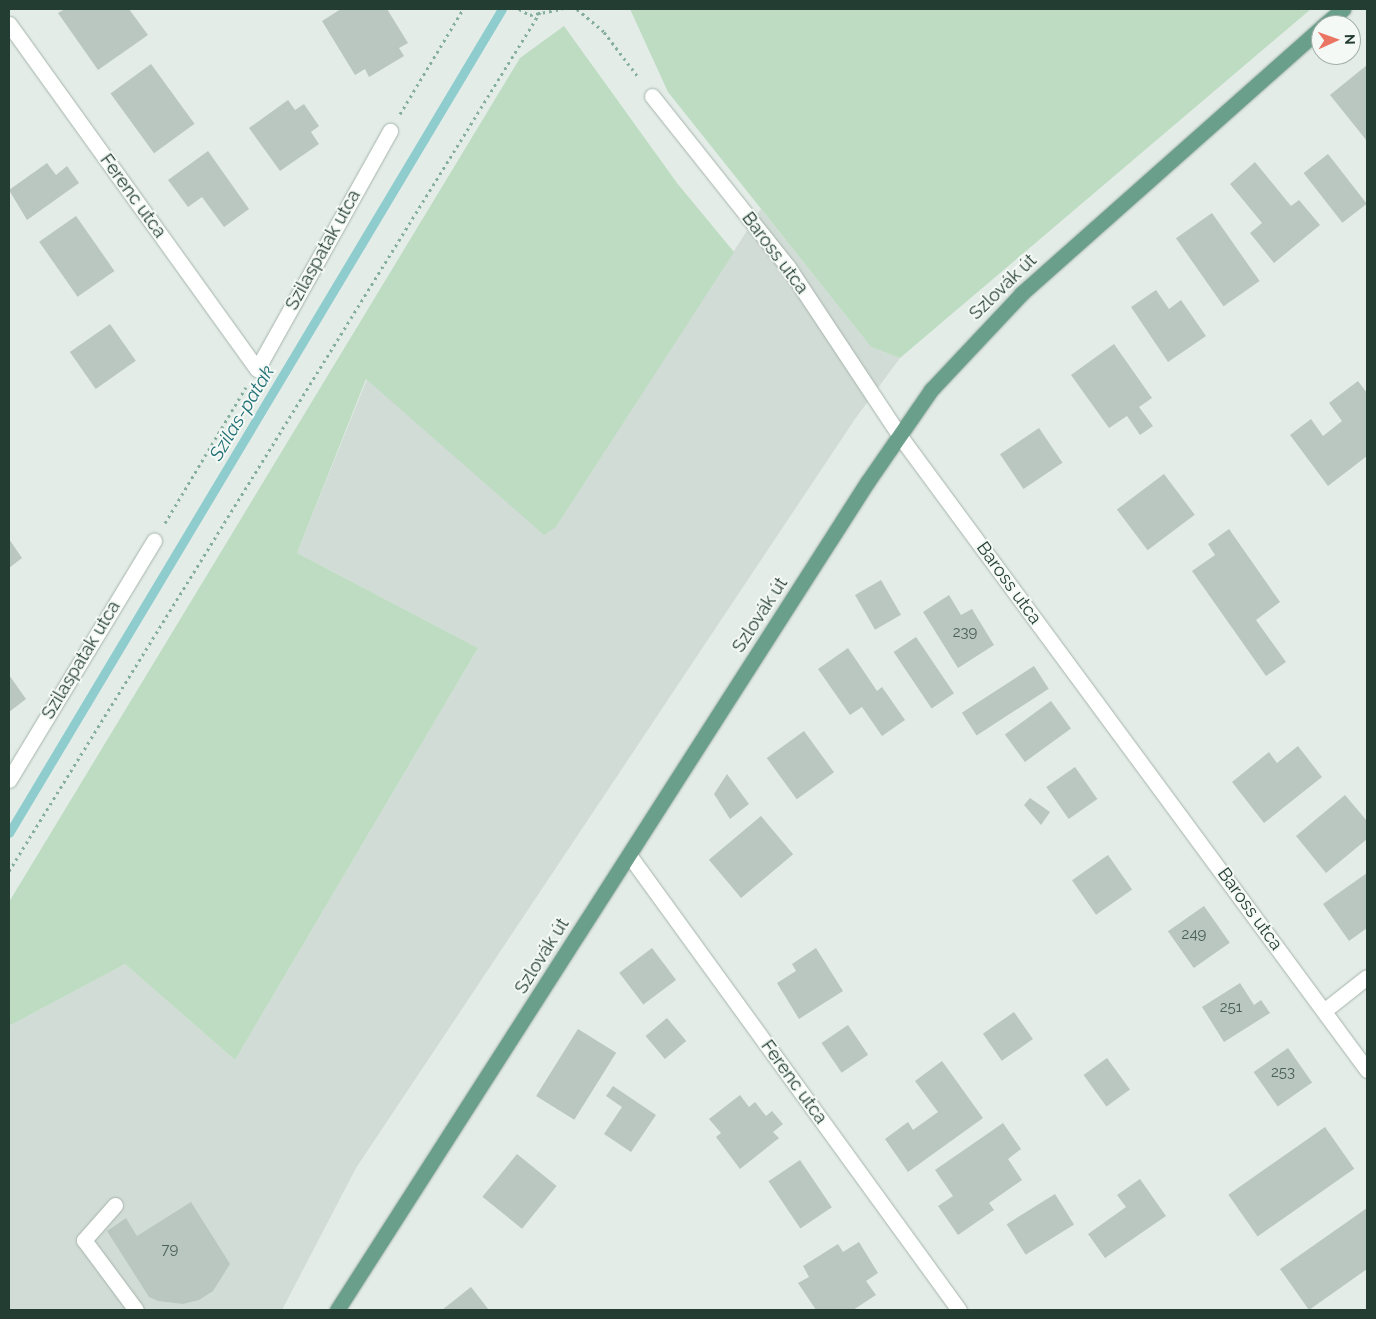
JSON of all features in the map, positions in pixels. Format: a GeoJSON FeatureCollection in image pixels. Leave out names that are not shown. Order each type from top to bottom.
{"type":"FeatureCollection","features":[{"type":"Feature","properties":{"kind":"main road","name":"Szlovák út"},"geometry":{"type":"LineString","coordinates":[[337,1310],[899,435],[967,348],[1021,294],[1311,37]]}},
{"type":"Feature","properties":{"kind":"street","name":"Ferenc utca"},"geometry":{"type":"LineString","coordinates":[[9,24],[257,369]]}},
{"type":"Feature","properties":{"kind":"street","name":"Baross utca"},"geometry":{"type":"LineString","coordinates":[[652,96],[788,267],[899,435],[1325,1010],[1367,1070]]}},
{"type":"Feature","properties":{"kind":"street","name":"Szilaspatak utca"},"geometry":{"type":"LineString","coordinates":[[257,369],[390,131]]}},
{"type":"Feature","properties":{"kind":"street","name":"Szilaspatak utca"},"geometry":{"type":"LineString","coordinates":[[9,780],[154,541]]}},
{"type":"Feature","properties":{"kind":"street","name":"Ferenc utca"},"geometry":{"type":"LineString","coordinates":[[629,855],[959,1310]]}},
{"type":"Feature","properties":{"kind":"street"},"geometry":{"type":"LineString","coordinates":[[1325,1010],[1367,977]]}},
{"type":"Feature","properties":{"kind":"street"},"geometry":{"type":"LineString","coordinates":[[115,1205],[84,1240],[136,1310]]}},
{"type":"Feature","properties":{"kind":"path"},"geometry":{"type":"LineString","coordinates":[[390,131],[463,9]]}},
{"type":"Feature","properties":{"kind":"path"},"geometry":{"type":"LineString","coordinates":[[519,9],[530,15],[562,9]]}},
{"type":"Feature","properties":{"kind":"path"},"geometry":{"type":"LineString","coordinates":[[9,871],[537,14],[542,9]]}},
{"type":"Feature","properties":{"kind":"path"},"geometry":{"type":"LineString","coordinates":[[577,9],[604,32],[652,96]]}},
{"type":"Feature","properties":{"kind":"path"},"geometry":{"type":"LineString","coordinates":[[154,541],[257,369]]}},
{"type":"Feature","properties":{"kind":"shaded area"},"geometry":{"type":"Polygon","coordinates":[[[761,209],[871,347],[900,358],[855,419],[356,1168],[282,1310],[9,1310],[9,1026],[125,964],[235,1060],[478,648],[297,553],[367,379],[556,527],[761,209]]]}},
{"type":"Feature","properties":{"kind":"green space"},"geometry":{"type":"Polygon","coordinates":[[[630,9],[1311,9],[900,358],[871,347],[668,92],[630,9]]]}},
{"type":"Feature","properties":{"kind":"green space"},"geometry":{"type":"Polygon","coordinates":[[[564,26],[677,183],[734,252],[556,527],[544,535],[366,379],[297,553],[478,648],[235,1060],[125,964],[9,1026],[9,902],[520,58],[564,26]]]}},
{"type":"Feature","properties":{"kind":"building"},"geometry":{"type":"Polygon","coordinates":[[[65,9],[129,9],[148,35],[98,70],[58,13],[65,9]]]}},
{"type":"Feature","properties":{"kind":"building"},"geometry":{"type":"Polygon","coordinates":[[[341,9],[387,9],[408,43],[399,48],[404,56],[369,77],[365,69],[355,75],[322,21],[341,9]]]}},
{"type":"Feature","properties":{"kind":"building"},"geometry":{"type":"Polygon","coordinates":[[[151,64],[194,124],[154,153],[111,93],[151,64]]]}},
{"type":"Feature","properties":{"kind":"building"},"geometry":{"type":"Polygon","coordinates":[[[1367,65],[1367,141],[1330,95],[1367,65]]]}},
{"type":"Feature","properties":{"kind":"building"},"geometry":{"type":"Polygon","coordinates":[[[288,100],[295,110],[304,104],[319,126],[311,132],[319,144],[280,171],[249,128],[288,100]]]}},
{"type":"Feature","properties":{"kind":"building"},"geometry":{"type":"Polygon","coordinates":[[[208,151],[249,209],[224,227],[202,197],[188,207],[168,180],[208,151]]]}},
{"type":"Feature","properties":{"kind":"building"},"geometry":{"type":"Polygon","coordinates":[[[1328,154],[1367,204],[1342,223],[1304,173],[1328,154]]]}},
{"type":"Feature","properties":{"kind":"building"},"geometry":{"type":"Polygon","coordinates":[[[1255,162],[1291,206],[1299,200],[1320,225],[1274,263],[1250,233],[1262,223],[1230,184],[1255,162]]]}},
{"type":"Feature","properties":{"kind":"building"},"geometry":{"type":"Polygon","coordinates":[[[47,163],[56,175],[67,166],[79,183],[27,220],[9,190],[47,163]]]}},
{"type":"Feature","properties":{"kind":"building"},"geometry":{"type":"Polygon","coordinates":[[[1212,213],[1260,281],[1224,306],[1176,238],[1212,213]]]}},
{"type":"Feature","properties":{"kind":"building"},"geometry":{"type":"Polygon","coordinates":[[[76,216],[114,271],[78,297],[39,242],[76,216]]]}},
{"type":"Feature","properties":{"kind":"building"},"geometry":{"type":"Polygon","coordinates":[[[1156,290],[1169,309],[1181,300],[1206,336],[1168,362],[1131,307],[1156,290]]]}},
{"type":"Feature","properties":{"kind":"building"},"geometry":{"type":"Polygon","coordinates":[[[110,324],[136,361],[96,389],[70,352],[110,324]]]}},
{"type":"Feature","properties":{"kind":"building"},"geometry":{"type":"Polygon","coordinates":[[[1114,344],[1152,398],[1139,407],[1153,426],[1140,435],[1127,416],[1109,428],[1071,375],[1114,344]]]}},
{"type":"Feature","properties":{"kind":"building"},"geometry":{"type":"Polygon","coordinates":[[[1358,381],[1367,393],[1367,456],[1328,486],[1290,435],[1311,419],[1323,436],[1342,421],[1329,403],[1358,381]]]}},
{"type":"Feature","properties":{"kind":"building"},"geometry":{"type":"Polygon","coordinates":[[[1039,428],[1062,463],[1024,489],[1000,454],[1039,428]]]}},
{"type":"Feature","properties":{"kind":"building"},"geometry":{"type":"Polygon","coordinates":[[[1164,474],[1195,515],[1148,550],[1117,510],[1164,474]]]}},
{"type":"Feature","properties":{"kind":"building"},"geometry":{"type":"Polygon","coordinates":[[[1229,529],[1280,602],[1256,620],[1286,662],[1266,676],[1192,571],[1215,555],[1208,544],[1229,529]]]}},
{"type":"Feature","properties":{"kind":"building"},"geometry":{"type":"Polygon","coordinates":[[[9,539],[22,558],[9,568],[9,539]]]}},
{"type":"Feature","properties":{"kind":"building"},"geometry":{"type":"Polygon","coordinates":[[[881,580],[901,615],[875,630],[855,595],[881,580]]]}},
{"type":"Feature","properties":{"kind":"building"},"geometry":{"type":"Polygon","coordinates":[[[949,595],[961,615],[972,609],[994,645],[958,668],[923,612],[949,595]]]}},
{"type":"Feature","properties":{"kind":"building"},"geometry":{"type":"Polygon","coordinates":[[[916,637],[954,693],[932,708],[894,652],[916,637]]]}},
{"type":"Feature","properties":{"kind":"building"},"geometry":{"type":"Polygon","coordinates":[[[848,648],[877,691],[882,687],[905,720],[882,736],[862,707],[850,715],[818,669],[848,648]]]}},
{"type":"Feature","properties":{"kind":"building"},"geometry":{"type":"Polygon","coordinates":[[[1034,666],[1049,689],[977,735],[962,713],[1034,666]]]}},
{"type":"Feature","properties":{"kind":"building"},"geometry":{"type":"Polygon","coordinates":[[[9,675],[26,699],[9,712],[9,675]]]}},
{"type":"Feature","properties":{"kind":"building"},"geometry":{"type":"Polygon","coordinates":[[[1051,701],[1071,729],[1025,762],[1005,735],[1051,701]]]}},
{"type":"Feature","properties":{"kind":"building"},"geometry":{"type":"Polygon","coordinates":[[[804,731],[834,772],[797,799],[767,758],[804,731]]]}},
{"type":"Feature","properties":{"kind":"building"},"geometry":{"type":"Polygon","coordinates":[[[1298,746],[1322,777],[1264,823],[1232,782],[1269,752],[1277,763],[1298,746]]]}},
{"type":"Feature","properties":{"kind":"building"},"geometry":{"type":"Polygon","coordinates":[[[1075,767],[1097,799],[1069,819],[1046,787],[1075,767]]]}},
{"type":"Feature","properties":{"kind":"building"},"geometry":{"type":"Polygon","coordinates":[[[727,774],[749,804],[730,819],[714,794],[727,774]]]}},
{"type":"Feature","properties":{"kind":"building"},"geometry":{"type":"Polygon","coordinates":[[[1345,795],[1367,821],[1367,839],[1326,873],[1296,836],[1345,795]]]}},
{"type":"Feature","properties":{"kind":"building"},"geometry":{"type":"Polygon","coordinates":[[[1030,798],[1050,812],[1041,825],[1024,805],[1030,798]]]}},
{"type":"Feature","properties":{"kind":"building"},"geometry":{"type":"Polygon","coordinates":[[[761,816],[793,854],[741,898],[709,860],[761,816]]]}},
{"type":"Feature","properties":{"kind":"building"},"geometry":{"type":"Polygon","coordinates":[[[1108,855],[1132,889],[1096,915],[1072,880],[1108,855]]]}},
{"type":"Feature","properties":{"kind":"building"},"geometry":{"type":"Polygon","coordinates":[[[1367,873],[1367,928],[1349,941],[1323,904],[1367,873]]]}},
{"type":"Feature","properties":{"kind":"building"},"geometry":{"type":"Polygon","coordinates":[[[1204,906],[1230,943],[1194,968],[1168,931],[1204,906]]]}},
{"type":"Feature","properties":{"kind":"building"},"geometry":{"type":"Polygon","coordinates":[[[652,948],[676,980],[643,1005],[619,973],[652,948]]]}},
{"type":"Feature","properties":{"kind":"building"},"geometry":{"type":"Polygon","coordinates":[[[816,948],[843,991],[799,1019],[777,983],[796,971],[792,964],[816,948]]]}},
{"type":"Feature","properties":{"kind":"building"},"geometry":{"type":"Polygon","coordinates":[[[1240,983],[1254,1005],[1261,1000],[1270,1013],[1224,1042],[1202,1007],[1240,983]]]}},
{"type":"Feature","properties":{"kind":"building"},"geometry":{"type":"Polygon","coordinates":[[[1014,1012],[1033,1039],[1002,1061],[983,1034],[1014,1012]]]}},
{"type":"Feature","properties":{"kind":"building"},"geometry":{"type":"Polygon","coordinates":[[[667,1018],[686,1041],[665,1059],[646,1036],[667,1018]]]}},
{"type":"Feature","properties":{"kind":"building"},"geometry":{"type":"Polygon","coordinates":[[[848,1025],[868,1055],[842,1073],[821,1043],[848,1025]]]}},
{"type":"Feature","properties":{"kind":"building"},"geometry":{"type":"Polygon","coordinates":[[[578,1029],[616,1053],[574,1120],[536,1096],[578,1029]]]}},
{"type":"Feature","properties":{"kind":"building"},"geometry":{"type":"Polygon","coordinates":[[[1288,1048],[1312,1082],[1278,1106],[1254,1072],[1288,1048]]]}},
{"type":"Feature","properties":{"kind":"building"},"geometry":{"type":"Polygon","coordinates":[[[1107,1058],[1130,1090],[1106,1107],[1084,1075],[1107,1058]]]}},
{"type":"Feature","properties":{"kind":"building"},"geometry":{"type":"Polygon","coordinates":[[[942,1061],[983,1118],[908,1172],[885,1139],[908,1122],[913,1130],[938,1112],[915,1081],[942,1061]]]}},
{"type":"Feature","properties":{"kind":"building"},"geometry":{"type":"Polygon","coordinates":[[[613,1086],[656,1115],[631,1152],[604,1134],[622,1107],[606,1096],[613,1086]]]}},
{"type":"Feature","properties":{"kind":"building"},"geometry":{"type":"Polygon","coordinates":[[[740,1095],[749,1107],[755,1102],[766,1116],[772,1111],[783,1124],[773,1132],[779,1138],[740,1169],[716,1137],[721,1133],[709,1119],[740,1095]]]}},
{"type":"Feature","properties":{"kind":"building"},"geometry":{"type":"Polygon","coordinates":[[[1003,1123],[1021,1149],[1008,1159],[1022,1180],[989,1203],[994,1210],[958,1235],[938,1206],[953,1196],[935,1170],[1003,1123]]]}},
{"type":"Feature","properties":{"kind":"building"},"geometry":{"type":"Polygon","coordinates":[[[1325,1127],[1354,1169],[1258,1236],[1228,1195],[1325,1127]]]}},
{"type":"Feature","properties":{"kind":"building"},"geometry":{"type":"Polygon","coordinates":[[[517,1154],[557,1186],[522,1229],[482,1197],[517,1154]]]}},
{"type":"Feature","properties":{"kind":"building"},"geometry":{"type":"Polygon","coordinates":[[[800,1160],[832,1207],[800,1229],[768,1181],[800,1160]]]}},
{"type":"Feature","properties":{"kind":"building"},"geometry":{"type":"Polygon","coordinates":[[[1140,1179],[1166,1216],[1105,1258],[1088,1234],[1126,1207],[1117,1195],[1140,1179]]]}},
{"type":"Feature","properties":{"kind":"building"},"geometry":{"type":"Polygon","coordinates":[[[1055,1194],[1074,1225],[1026,1255],[1007,1224],[1055,1194]]]}},
{"type":"Feature","properties":{"kind":"building"},"geometry":{"type":"Polygon","coordinates":[[[191,1202],[230,1264],[213,1291],[199,1300],[183,1304],[158,1301],[149,1297],[107,1231],[126,1218],[137,1236],[191,1202]]]}},
{"type":"Feature","properties":{"kind":"building"},"geometry":{"type":"Polygon","coordinates":[[[1367,1208],[1367,1269],[1309,1310],[1280,1269],[1367,1208]]]}},
{"type":"Feature","properties":{"kind":"building"},"geometry":{"type":"Polygon","coordinates":[[[859,1242],[878,1273],[866,1281],[876,1295],[853,1310],[816,1310],[798,1283],[809,1277],[803,1266],[838,1244],[843,1252],[859,1242]]]}},
{"type":"Feature","properties":{"kind":"building"},"geometry":{"type":"Polygon","coordinates":[[[471,1287],[489,1310],[442,1310],[471,1287]]]}},
{"type":"Feature","properties":{"kind":"waterway","name":"Szilas-patak"},"geometry":{"type":"LineString","coordinates":[[9,833],[502,9]]}}]}
